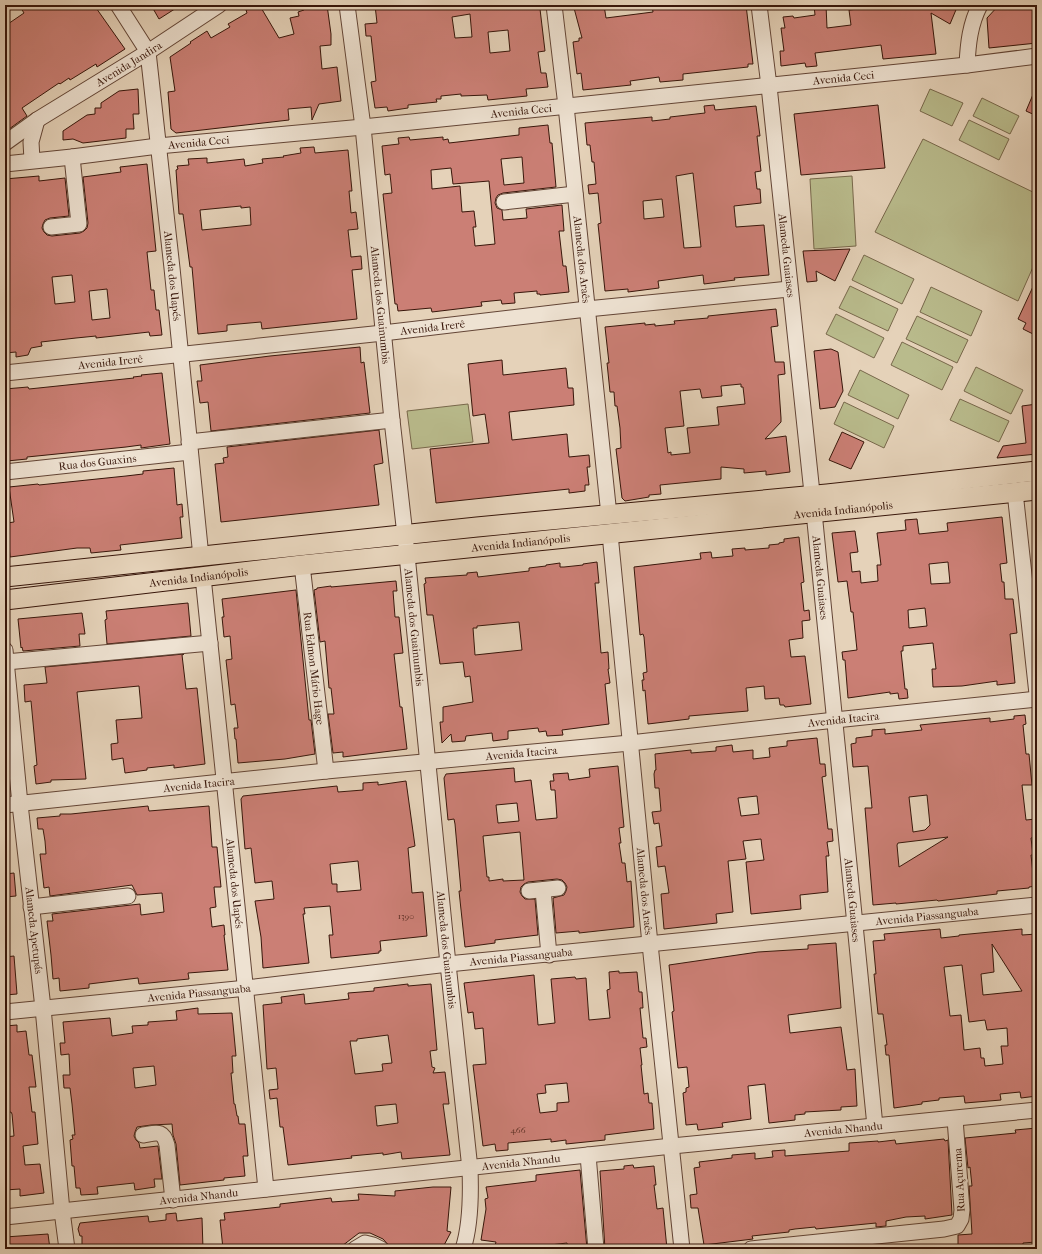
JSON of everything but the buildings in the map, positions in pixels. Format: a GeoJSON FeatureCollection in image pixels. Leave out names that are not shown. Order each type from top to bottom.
{"type":"FeatureCollection","features":[{"type":"Feature","properties":{"kind":"main road","name":"Avenida Indianópolis"},"geometry":{"type":"LineString","coordinates":[[5,600],[302,565],[610,534],[1037,471]]}},
{"type":"Feature","properties":{"kind":"main road","name":"Avenida Indianópolis"},"geometry":{"type":"LineString","coordinates":[[5,577],[609,515],[1037,490]]}},
{"type":"Feature","properties":{"kind":"street","name":"Alameda dos Uapés"},"geometry":{"type":"LineString","coordinates":[[118,5],[148,52],[181,353],[201,556]]}},
{"type":"Feature","properties":{"kind":"street","name":"Avenida Jandira"},"geometry":{"type":"LineString","coordinates":[[5,142],[18,132],[148,52],[219,5]]}},
{"type":"Feature","properties":{"kind":"street","name":"Alameda dos Guainumbis"},"geometry":{"type":"LineString","coordinates":[[347,5],[363,127],[470,1169],[471,1188],[469,1218],[463,1249]]}},
{"type":"Feature","properties":{"kind":"street","name":"Alameda dos Araês"},"geometry":{"type":"LineString","coordinates":[[554,5],[609,515]]}},
{"type":"Feature","properties":{"kind":"street","name":"Alameda Guaiases"},"geometry":{"type":"LineString","coordinates":[[759,5],[769,86],[789,289],[813,504],[875,1126]]}},
{"type":"Feature","properties":{"kind":"street"},"geometry":{"type":"LineString","coordinates":[[967,65],[972,26],[980,5]]}},
{"type":"Feature","properties":{"kind":"street","name":"Avenida Ceci"},"geometry":{"type":"LineString","coordinates":[[5,164],[158,146],[769,86],[1037,56]]}},
{"type":"Feature","properties":{"kind":"street"},"geometry":{"type":"LineString","coordinates":[[32,160],[31,142],[37,120]]}},
{"type":"Feature","properties":{"kind":"street"},"geometry":{"type":"LineString","coordinates":[[51,226],[79,224],[72,157]]}},
{"type":"Feature","properties":{"kind":"street"},"geometry":{"type":"LineString","coordinates":[[504,202],[575,194]]}},
{"type":"Feature","properties":{"kind":"street","name":"Avenida Irerê"},"geometry":{"type":"LineString","coordinates":[[5,373],[181,353],[383,333],[587,309],[789,289]]}},
{"type":"Feature","properties":{"kind":"street","name":"Rua dos Guaxins"},"geometry":{"type":"LineString","coordinates":[[5,472],[392,420]]}},
{"type":"Feature","properties":{"kind":"street"},"geometry":{"type":"LineString","coordinates":[[1015,492],[1037,694]]}},
{"type":"Feature","properties":{"kind":"street","name":"Alameda dos Araês"},"geometry":{"type":"LineString","coordinates":[[610,534],[650,944],[682,1249]]}},
{"type":"Feature","properties":{"kind":"street","name":"Rua Edmon Mário Hage"},"geometry":{"type":"LineString","coordinates":[[302,565],[326,771]]}},
{"type":"Feature","properties":{"kind":"street","name":"Alameda dos Uapés"},"geometry":{"type":"LineString","coordinates":[[203,577],[247,988],[266,1189]]}},
{"type":"Feature","properties":{"kind":"street"},"geometry":{"type":"LineString","coordinates":[[6,656],[210,643]]}},
{"type":"Feature","properties":{"kind":"street","name":"Alameda Apetupás"},"geometry":{"type":"LineString","coordinates":[[6,656],[12,805],[31,907],[43,1008],[62,1211],[67,1249]]}},
{"type":"Feature","properties":{"kind":"street","name":"Avenida Itacira"},"geometry":{"type":"LineString","coordinates":[[12,805],[326,771],[630,743],[834,720],[1037,700]]}},
{"type":"Feature","properties":{"kind":"street"},"geometry":{"type":"LineString","coordinates":[[549,954],[536,890],[558,888]]}},
{"type":"Feature","properties":{"kind":"street"},"geometry":{"type":"LineString","coordinates":[[31,907],[128,896]]}},
{"type":"Feature","properties":{"kind":"street","name":"Avenida Piassanguaba"},"geometry":{"type":"LineString","coordinates":[[5,1012],[247,988],[448,964],[1037,905]]}},
{"type":"Feature","properties":{"kind":"street","name":"Avenida Nhandu"},"geometry":{"type":"LineString","coordinates":[[5,1217],[470,1169],[672,1146],[1037,1110]]}},
{"type":"Feature","properties":{"kind":"street","name":"Rua Açurema"},"geometry":{"type":"LineString","coordinates":[[751,1249],[944,1229],[957,1226],[961,1219],[962,1210],[954,1119]]}},
{"type":"Feature","properties":{"kind":"street"},"geometry":{"type":"LineString","coordinates":[[143,1135],[158,1133],[164,1138],[167,1145],[173,1200]]}},
{"type":"Feature","properties":{"kind":"street"},"geometry":{"type":"LineString","coordinates":[[588,1155],[596,1249]]}},
{"type":"Feature","properties":{"kind":"street"},"geometry":{"type":"LineString","coordinates":[[355,1249],[365,1243],[381,1249]]}},
{"type":"Feature","properties":{"kind":"green space"},"geometry":{"type":"Polygon","coordinates":[[[930,89],[963,103],[952,126],[920,111],[930,89]]]}},
{"type":"Feature","properties":{"kind":"green space"},"geometry":{"type":"Polygon","coordinates":[[[982,98],[1019,116],[1010,134],[973,116],[982,98]]]}},
{"type":"Feature","properties":{"kind":"green space"},"geometry":{"type":"Polygon","coordinates":[[[969,120],[1009,139],[999,160],[959,140],[969,120]]]}},
{"type":"Feature","properties":{"kind":"green space"},"geometry":{"type":"Polygon","coordinates":[[[923,139],[1037,194],[1037,258],[1018,301],[875,232],[923,139]]]}},
{"type":"Feature","properties":{"kind":"green space"},"geometry":{"type":"Polygon","coordinates":[[[852,176],[856,246],[814,249],[810,179],[852,176]]]}},
{"type":"Feature","properties":{"kind":"green space"},"geometry":{"type":"Polygon","coordinates":[[[864,255],[914,279],[902,304],[852,280],[864,255]]]}},
{"type":"Feature","properties":{"kind":"green space"},"geometry":{"type":"Polygon","coordinates":[[[850,286],[898,309],[888,331],[839,308],[850,286]]]}},
{"type":"Feature","properties":{"kind":"green space"},"geometry":{"type":"Polygon","coordinates":[[[931,287],[982,311],[971,336],[920,312],[931,287]]]}},
{"type":"Feature","properties":{"kind":"green space"},"geometry":{"type":"Polygon","coordinates":[[[836,314],[884,338],[874,358],[826,334],[836,314]]]}},
{"type":"Feature","properties":{"kind":"green space"},"geometry":{"type":"Polygon","coordinates":[[[917,316],[968,340],[957,363],[906,339],[917,316]]]}},
{"type":"Feature","properties":{"kind":"green space"},"geometry":{"type":"Polygon","coordinates":[[[902,342],[953,367],[942,390],[891,365],[902,342]]]}},
{"type":"Feature","properties":{"kind":"green space"},"geometry":{"type":"Polygon","coordinates":[[[976,367],[1023,390],[1011,414],[964,391],[976,367]]]}},
{"type":"Feature","properties":{"kind":"green space"},"geometry":{"type":"Polygon","coordinates":[[[860,370],[909,395],[898,419],[848,395],[860,370]]]}},
{"type":"Feature","properties":{"kind":"green space"},"geometry":{"type":"Polygon","coordinates":[[[960,399],[1009,421],[999,442],[950,420],[960,399]]]}},
{"type":"Feature","properties":{"kind":"green space"},"geometry":{"type":"Polygon","coordinates":[[[844,402],[894,426],[884,448],[834,424],[844,402]]]}},
{"type":"Feature","properties":{"kind":"green space"},"geometry":{"type":"Polygon","coordinates":[[[468,404],[473,442],[412,449],[407,411],[468,404]]]}}]}
